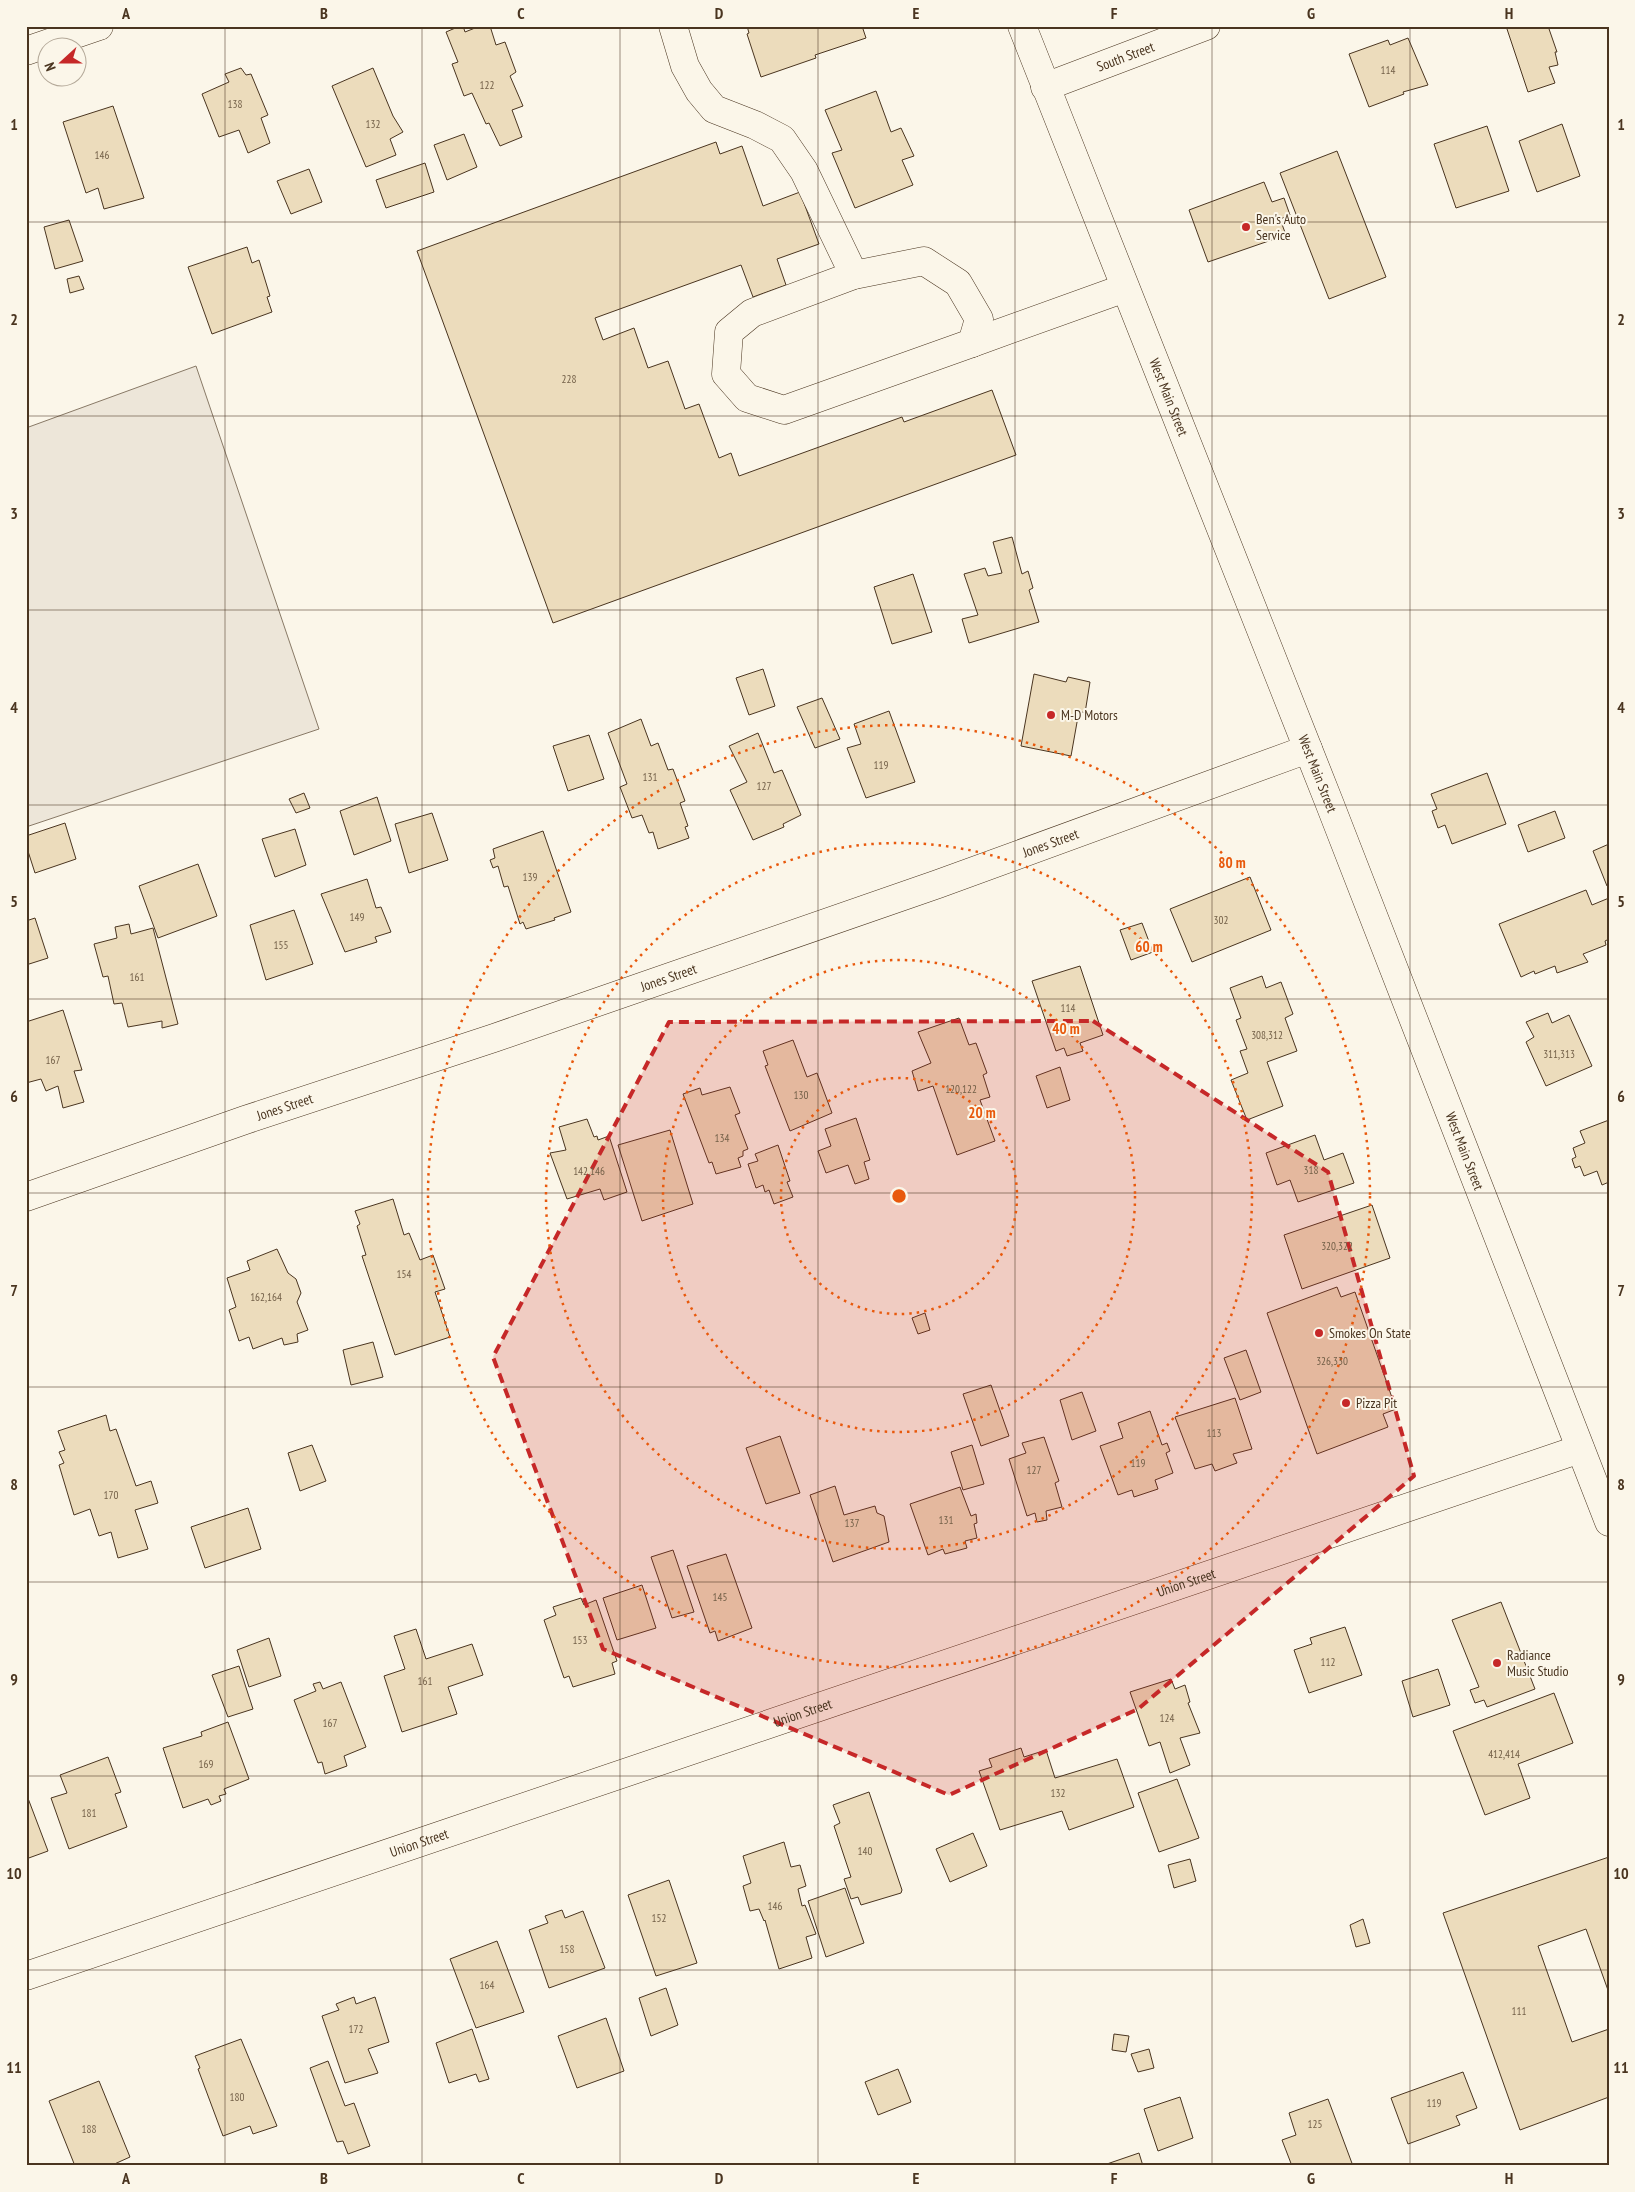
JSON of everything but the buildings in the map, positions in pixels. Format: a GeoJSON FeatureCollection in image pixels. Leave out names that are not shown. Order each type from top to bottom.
{"type":"FeatureCollection","features":[{"type":"Feature","properties":{"kind":"street"},"geometry":{"type":"LineString","coordinates":[[26,51],[99,26]]}},
{"type":"Feature","properties":{"kind":"street"},"geometry":{"type":"LineString","coordinates":[[672,26],[685,66],[699,91],[714,109],[755,125],[782,139],[804,171],[854,275]]}},
{"type":"Feature","properties":{"kind":"street","name":"West Main Street"},"geometry":{"type":"LineString","coordinates":[[1022,26],[1308,749],[1609,1522]]}},
{"type":"Feature","properties":{"kind":"street","name":"South Street"},"geometry":{"type":"LineString","coordinates":[[1045,87],[1206,26]]}},
{"type":"Feature","properties":{"kind":"street"},"geometry":{"type":"LineString","coordinates":[[972,343],[979,319],[958,282],[924,261],[854,275],[752,313],[729,332],[726,374],[747,398],[784,410],[972,343],[1125,288]]}},
{"type":"Feature","properties":{"kind":"street","name":"Jones Street"},"geometry":{"type":"LineString","coordinates":[[26,1197],[245,1120],[494,1038],[929,887],[1308,749]]}},
{"type":"Feature","properties":{"kind":"street","name":"Union Street"},"geometry":{"type":"LineString","coordinates":[[26,1976],[1580,1449]]}},
{"type":"Feature","properties":{"kind":"highlighted area"},"geometry":{"type":"Polygon","coordinates":[[[1093,1021],[1328,1172],[1414,1476],[1138,1709],[949,1795],[603,1649],[493,1357],[669,1022],[1093,1021]]]}},
{"type":"Feature","properties":{"kind":"shaded area"},"geometry":{"type":"Polygon","coordinates":[[[196,366],[319,729],[26,827],[26,428],[196,366]]]}},
{"type":"Feature","properties":{"kind":"place","name":"Ben's Auto Service"},"geometry":{"type":"Point","coordinates":[1246,227]}},
{"type":"Feature","properties":{"kind":"place","name":"M-D Motors"},"geometry":{"type":"Point","coordinates":[1051,715]}},
{"type":"Feature","properties":{"kind":"place","name":"Smokes On State"},"geometry":{"type":"Point","coordinates":[1319,1333]}},
{"type":"Feature","properties":{"kind":"place","name":"Pizza Pit"},"geometry":{"type":"Point","coordinates":[1346,1403]}},
{"type":"Feature","properties":{"kind":"place","name":"Radiance Music Studio"},"geometry":{"type":"Point","coordinates":[1497,1663]}}]}
